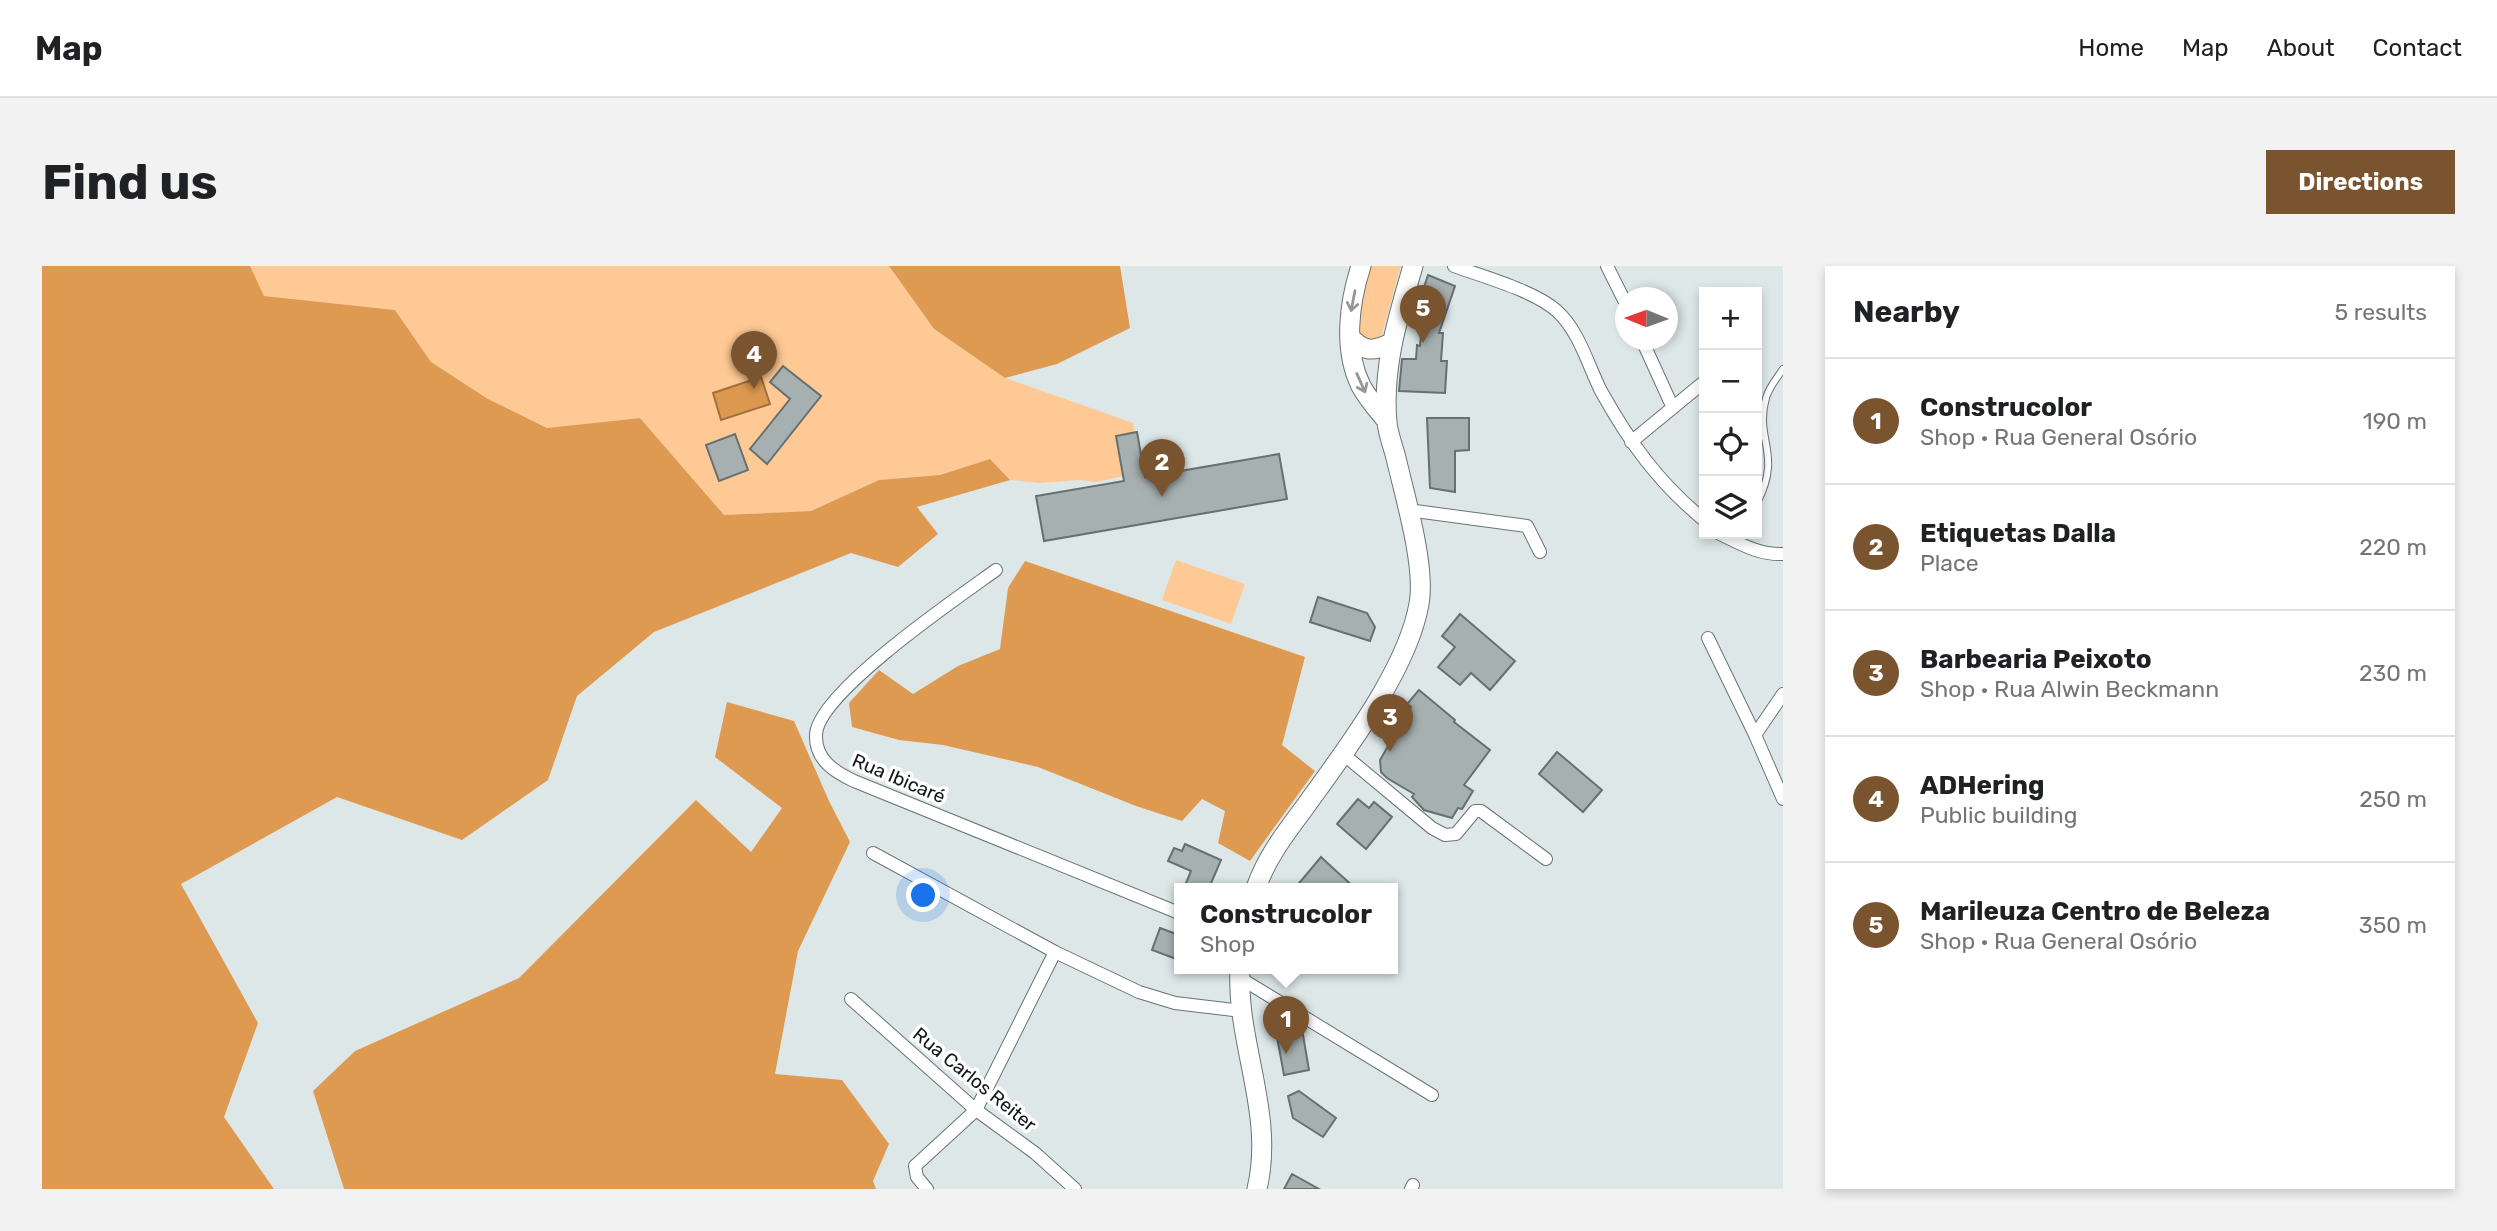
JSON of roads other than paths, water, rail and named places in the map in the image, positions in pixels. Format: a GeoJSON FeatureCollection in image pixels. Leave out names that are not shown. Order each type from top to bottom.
{"type":"FeatureCollection","features":[{"type":"Feature","properties":{"kind":"main road"},"geometry":{"type":"LineString","coordinates":[[1362,266],[1350,319],[1350,337],[1360,384],[1387,422]]}},
{"type":"Feature","properties":{"kind":"main road"},"geometry":{"type":"LineString","coordinates":[[1258,883],[1272,854],[1374,706],[1409,638],[1419,606],[1421,575],[1387,422],[1391,343],[1413,266]]}},
{"type":"Feature","properties":{"kind":"main road"},"geometry":{"type":"LineString","coordinates":[[1350,337],[1365,350],[1381,348],[1391,343]]}},
{"type":"Feature","properties":{"kind":"main road"},"geometry":{"type":"LineString","coordinates":[[1240,974],[1242,1011],[1264,1140],[1262,1169],[1257,1189]]}},
{"type":"Feature","properties":{"kind":"street"},"geometry":{"type":"LineString","coordinates":[[1454,266],[1539,298],[1560,313],[1570,325],[1601,390],[1631,442],[1675,496],[1699,516]]}},
{"type":"Feature","properties":{"kind":"street"},"geometry":{"type":"LineString","coordinates":[[1607,266],[1618,287]]}},
{"type":"Feature","properties":{"kind":"street"},"geometry":{"type":"LineString","coordinates":[[1647,350],[1673,408]]}},
{"type":"Feature","properties":{"kind":"street"},"geometry":{"type":"LineString","coordinates":[[1631,442],[1699,386]]}},
{"type":"Feature","properties":{"kind":"street"},"geometry":{"type":"LineString","coordinates":[[1408,510],[1527,526],[1540,552]]}},
{"type":"Feature","properties":{"kind":"street"},"geometry":{"type":"LineString","coordinates":[[1730,539],[1768,554],[1783,554]]}},
{"type":"Feature","properties":{"kind":"street","name":"Rua Ibicaré"},"geometry":{"type":"LineString","coordinates":[[996,570],[867,667],[822,715],[816,734],[819,752],[832,770],[855,781],[1174,911]]}},
{"type":"Feature","properties":{"kind":"street"},"geometry":{"type":"LineString","coordinates":[[1708,638],[1783,799]]}},
{"type":"Feature","properties":{"kind":"street"},"geometry":{"type":"LineString","coordinates":[[1755,735],[1783,694]]}},
{"type":"Feature","properties":{"kind":"street"},"geometry":{"type":"LineString","coordinates":[[1343,754],[1432,828],[1445,835],[1456,834],[1475,811],[1481,811],[1546,859]]}},
{"type":"Feature","properties":{"kind":"street"},"geometry":{"type":"LineString","coordinates":[[873,853],[1055,953],[1139,992],[1175,1003],[1242,1011]]}},
{"type":"Feature","properties":{"kind":"street"},"geometry":{"type":"LineString","coordinates":[[927,1189],[917,1177],[915,1166],[976,1110],[1055,953]]}},
{"type":"Feature","properties":{"kind":"street"},"geometry":{"type":"LineString","coordinates":[[1242,974],[1432,1095]]}},
{"type":"Feature","properties":{"kind":"street","name":"Rua Carlos Reiter"},"geometry":{"type":"LineString","coordinates":[[851,999],[976,1110],[1035,1153],[1075,1189]]}},
{"type":"Feature","properties":{"kind":"lane"},"geometry":{"type":"LineString","coordinates":[[1772,432],[1767,422],[1765,400],[1783,369]]}},
{"type":"Feature","properties":{"kind":"lane"},"geometry":{"type":"LineString","coordinates":[[1762,499],[1771,491]]}},
{"type":"Feature","properties":{"kind":"place","name":"Marileuza Centro de Beleza"},"geometry":{"type":"Point","coordinates":[1423,343]}},
{"type":"Feature","properties":{"kind":"place","name":"ADHering"},"geometry":{"type":"Point","coordinates":[754,389]}},
{"type":"Feature","properties":{"kind":"place","name":"Etiquetas Dalla"},"geometry":{"type":"Point","coordinates":[1162,497]}},
{"type":"Feature","properties":{"kind":"place","name":"Barbearia Peixoto"},"geometry":{"type":"Point","coordinates":[1390,752]}},
{"type":"Feature","properties":{"kind":"place","name":"Construcolor"},"geometry":{"type":"Point","coordinates":[1286,1054]}}]}
